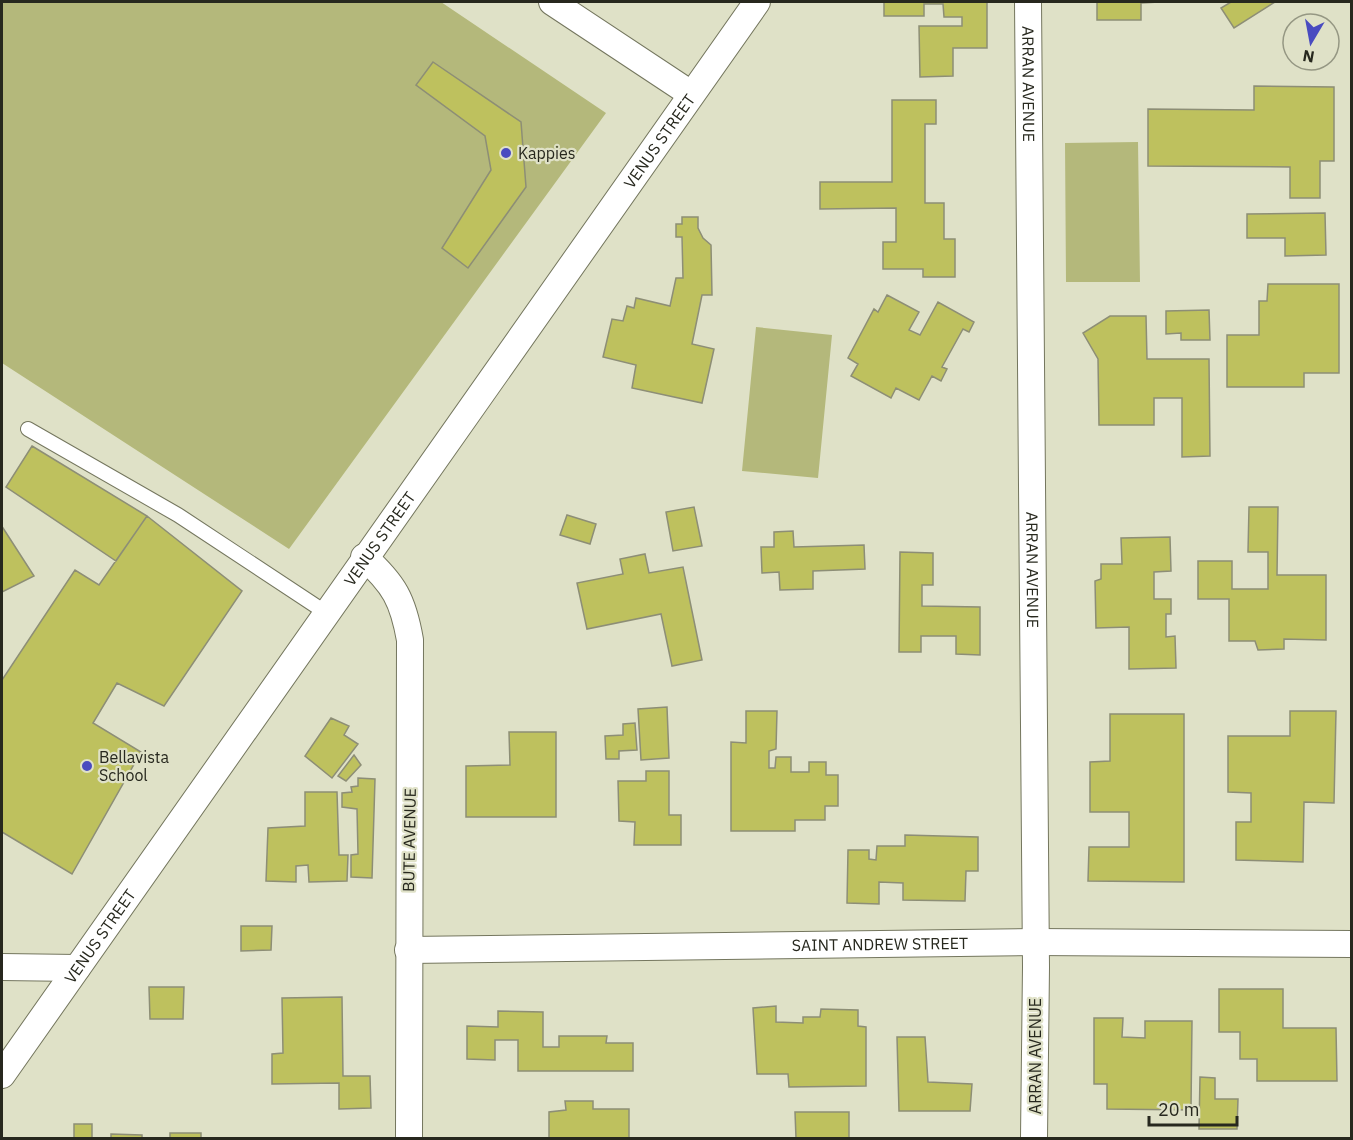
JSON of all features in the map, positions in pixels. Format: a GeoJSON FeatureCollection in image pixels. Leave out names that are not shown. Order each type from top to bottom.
{"type":"FeatureCollection","features":[{"type":"Feature","properties":{"kind":"street"},"geometry":{"type":"LineString","coordinates":[[552,2],[691,94]]}},
{"type":"Feature","properties":{"kind":"street","name":"VENUS STREET"},"geometry":{"type":"LineString","coordinates":[[2,1075],[325,612],[757,2]]}},
{"type":"Feature","properties":{"kind":"street","name":"ARRAN AVENUE"},"geometry":{"type":"LineString","coordinates":[[1028,2],[1035,942],[1034,1138]]}},
{"type":"Feature","properties":{"kind":"street","name":"BUTE AVENUE"},"geometry":{"type":"LineString","coordinates":[[364,557],[386,578],[405,608],[410,640],[409,1138]]}},
{"type":"Feature","properties":{"kind":"street","name":"SAINT ANDREW STREET"},"geometry":{"type":"LineString","coordinates":[[408,950],[1035,942],[1352,944]]}},
{"type":"Feature","properties":{"kind":"street"},"geometry":{"type":"LineString","coordinates":[[2,967],[77,969]]}},
{"type":"Feature","properties":{"kind":"lane"},"geometry":{"type":"LineString","coordinates":[[28,429],[178,515],[283,581],[325,612]]}},
{"type":"Feature","properties":{"kind":"green space"},"geometry":{"type":"Polygon","coordinates":[[[2,2],[441,2],[606,113],[289,549],[2,363],[2,2]]]}},
{"type":"Feature","properties":{"kind":"green space"},"geometry":{"type":"Polygon","coordinates":[[[1138,142],[1140,282],[1066,282],[1065,143],[1138,142]]]}},
{"type":"Feature","properties":{"kind":"green space"},"geometry":{"type":"Polygon","coordinates":[[[756,327],[832,335],[818,478],[742,471],[756,327]]]}},
{"type":"Feature","properties":{"kind":"building"},"geometry":{"type":"Polygon","coordinates":[[[884,2],[987,2],[987,48],[953,48],[953,76],[920,77],[919,26],[962,26],[962,17],[944,17],[943,4],[924,4],[924,16],[884,16],[884,2]]]}},
{"type":"Feature","properties":{"kind":"building"},"geometry":{"type":"Polygon","coordinates":[[[1097,2],[1159,2],[1141,3],[1141,20],[1097,20],[1097,2]]]}},
{"type":"Feature","properties":{"kind":"building"},"geometry":{"type":"Polygon","coordinates":[[[1231,2],[1275,2],[1234,28],[1221,8],[1231,2]]]}},
{"type":"Feature","properties":{"kind":"building","name":"Kappies"},"geometry":{"type":"Polygon","coordinates":[[[433,62],[521,122],[526,187],[468,268],[442,248],[491,170],[485,136],[416,85],[433,62]]]}},
{"type":"Feature","properties":{"kind":"building"},"geometry":{"type":"Polygon","coordinates":[[[1254,86],[1334,87],[1334,161],[1320,161],[1320,198],[1290,198],[1290,167],[1148,166],[1148,109],[1254,110],[1254,86]]]}},
{"type":"Feature","properties":{"kind":"building"},"geometry":{"type":"Polygon","coordinates":[[[892,100],[936,100],[936,124],[925,124],[925,203],[944,203],[944,239],[955,239],[955,277],[923,277],[923,269],[883,269],[883,242],[896,242],[896,208],[820,209],[820,182],[892,182],[892,100]]]}},
{"type":"Feature","properties":{"kind":"building"},"geometry":{"type":"Polygon","coordinates":[[[1325,213],[1326,255],[1285,256],[1285,238],[1247,238],[1247,214],[1325,213]]]}},
{"type":"Feature","properties":{"kind":"building"},"geometry":{"type":"Polygon","coordinates":[[[682,217],[698,217],[698,228],[703,238],[711,245],[712,295],[702,295],[692,344],[714,349],[702,403],[632,388],[636,365],[603,357],[612,319],[623,321],[627,306],[634,308],[636,298],[670,306],[676,278],[683,278],[682,237],[676,237],[676,224],[682,224],[682,217]]]}},
{"type":"Feature","properties":{"kind":"building"},"geometry":{"type":"Polygon","coordinates":[[[1268,284],[1339,284],[1339,373],[1304,373],[1304,387],[1227,387],[1227,335],[1259,335],[1259,301],[1267,301],[1268,284]]]}},
{"type":"Feature","properties":{"kind":"building"},"geometry":{"type":"Polygon","coordinates":[[[887,295],[919,312],[909,330],[920,335],[938,302],[974,322],[969,332],[963,329],[942,367],[947,369],[941,381],[932,376],[919,400],[896,388],[891,398],[851,376],[858,364],[848,358],[874,309],[878,312],[887,295]]]}},
{"type":"Feature","properties":{"kind":"building"},"geometry":{"type":"Polygon","coordinates":[[[1209,310],[1210,340],[1181,340],[1181,333],[1166,334],[1166,311],[1209,310]]]}},
{"type":"Feature","properties":{"kind":"building"},"geometry":{"type":"Polygon","coordinates":[[[1110,316],[1146,316],[1147,359],[1209,359],[1210,456],[1182,457],[1182,398],[1154,398],[1154,425],[1099,425],[1098,359],[1083,333],[1110,316]]]}},
{"type":"Feature","properties":{"kind":"building"},"geometry":{"type":"Polygon","coordinates":[[[32,446],[147,516],[116,561],[6,487],[32,446]]]}},
{"type":"Feature","properties":{"kind":"building"},"geometry":{"type":"Polygon","coordinates":[[[694,507],[702,546],[673,551],[666,512],[694,507]]]}},
{"type":"Feature","properties":{"kind":"building"},"geometry":{"type":"Polygon","coordinates":[[[1249,507],[1278,507],[1277,575],[1326,575],[1326,640],[1284,639],[1284,649],[1258,650],[1255,641],[1229,641],[1229,599],[1198,599],[1198,561],[1232,561],[1232,589],[1268,589],[1268,552],[1248,552],[1249,507]]]}},
{"type":"Feature","properties":{"kind":"building"},"geometry":{"type":"Polygon","coordinates":[[[567,515],[596,524],[590,544],[560,535],[567,515]]]}},
{"type":"Feature","properties":{"kind":"building"},"geometry":{"type":"Polygon","coordinates":[[[147,516],[242,591],[164,706],[117,683],[93,723],[141,752],[72,874],[2,832],[2,680],[75,570],[99,585],[147,516]]]}},
{"type":"Feature","properties":{"kind":"building"},"geometry":{"type":"Polygon","coordinates":[[[2,529],[34,576],[2,592],[2,529]]]}},
{"type":"Feature","properties":{"kind":"building"},"geometry":{"type":"Polygon","coordinates":[[[793,531],[794,547],[864,545],[865,569],[813,571],[813,589],[780,590],[779,572],[762,573],[761,547],[774,547],[774,532],[793,531]]]}},
{"type":"Feature","properties":{"kind":"building"},"geometry":{"type":"Polygon","coordinates":[[[1170,537],[1171,571],[1154,572],[1154,599],[1171,599],[1171,614],[1166,614],[1166,637],[1175,636],[1176,668],[1129,669],[1129,627],[1096,628],[1095,581],[1101,579],[1101,564],[1122,564],[1121,538],[1170,537]]]}},
{"type":"Feature","properties":{"kind":"building"},"geometry":{"type":"Polygon","coordinates":[[[900,552],[933,553],[933,585],[922,585],[922,606],[980,607],[980,655],[956,654],[956,636],[921,636],[921,652],[899,652],[900,552]]]}},
{"type":"Feature","properties":{"kind":"building"},"geometry":{"type":"Polygon","coordinates":[[[645,554],[649,573],[683,567],[702,660],[672,666],[661,614],[587,629],[577,583],[623,574],[620,559],[645,554]]]}},
{"type":"Feature","properties":{"kind":"building"},"geometry":{"type":"Polygon","coordinates":[[[667,707],[669,758],[641,760],[638,709],[667,707]]]}},
{"type":"Feature","properties":{"kind":"building"},"geometry":{"type":"Polygon","coordinates":[[[746,711],[777,711],[776,749],[769,751],[769,768],[775,768],[776,757],[791,757],[791,772],[809,772],[809,762],[826,762],[826,775],[838,775],[838,806],[825,806],[825,820],[795,820],[795,831],[731,831],[731,742],[746,743],[746,711]]]}},
{"type":"Feature","properties":{"kind":"building"},"geometry":{"type":"Polygon","coordinates":[[[1290,711],[1336,711],[1334,803],[1304,802],[1303,862],[1236,860],[1236,822],[1251,822],[1251,793],[1228,792],[1228,736],[1290,736],[1290,711]]]}},
{"type":"Feature","properties":{"kind":"building"},"geometry":{"type":"Polygon","coordinates":[[[1110,714],[1184,714],[1184,882],[1088,881],[1089,847],[1129,847],[1129,812],[1090,812],[1090,762],[1110,761],[1110,714]]]}},
{"type":"Feature","properties":{"kind":"building"},"geometry":{"type":"Polygon","coordinates":[[[331,718],[349,726],[344,735],[358,744],[332,778],[305,756],[331,718]]]}},
{"type":"Feature","properties":{"kind":"building"},"geometry":{"type":"Polygon","coordinates":[[[635,723],[637,750],[619,751],[619,759],[606,759],[605,736],[623,735],[623,724],[635,723]]]}},
{"type":"Feature","properties":{"kind":"building"},"geometry":{"type":"Polygon","coordinates":[[[509,732],[556,732],[556,817],[466,817],[466,766],[510,765],[509,732]]]}},
{"type":"Feature","properties":{"kind":"building"},"geometry":{"type":"Polygon","coordinates":[[[354,755],[361,765],[346,781],[338,776],[354,755]]]}},
{"type":"Feature","properties":{"kind":"building"},"geometry":{"type":"Polygon","coordinates":[[[646,771],[669,771],[669,815],[681,815],[681,845],[634,845],[635,822],[619,821],[618,781],[646,781],[646,771]]]}},
{"type":"Feature","properties":{"kind":"building"},"geometry":{"type":"Polygon","coordinates":[[[358,778],[375,779],[372,878],[351,877],[351,855],[358,854],[357,809],[342,807],[342,793],[352,792],[351,787],[358,786],[358,778]]]}},
{"type":"Feature","properties":{"kind":"building"},"geometry":{"type":"Polygon","coordinates":[[[305,792],[337,792],[339,855],[348,855],[347,881],[309,882],[308,865],[296,866],[296,882],[266,881],[268,828],[305,826],[305,792]]]}},
{"type":"Feature","properties":{"kind":"building"},"geometry":{"type":"Polygon","coordinates":[[[905,835],[978,837],[978,871],[966,871],[965,901],[903,900],[903,883],[879,882],[879,904],[847,903],[848,850],[869,850],[869,859],[876,860],[877,846],[905,846],[905,835]]]}},
{"type":"Feature","properties":{"kind":"building"},"geometry":{"type":"Polygon","coordinates":[[[241,926],[272,926],[271,950],[241,951],[241,926]]]}},
{"type":"Feature","properties":{"kind":"building"},"geometry":{"type":"Polygon","coordinates":[[[149,987],[184,987],[183,1019],[150,1019],[149,987]]]}},
{"type":"Feature","properties":{"kind":"building"},"geometry":{"type":"Polygon","coordinates":[[[1219,989],[1283,989],[1283,1028],[1336,1028],[1337,1081],[1257,1081],[1257,1059],[1240,1059],[1240,1032],[1219,1032],[1219,989]]]}},
{"type":"Feature","properties":{"kind":"building"},"geometry":{"type":"Polygon","coordinates":[[[342,997],[343,1076],[370,1076],[371,1108],[339,1109],[339,1083],[272,1084],[272,1054],[283,1053],[282,998],[342,997]]]}},
{"type":"Feature","properties":{"kind":"building"},"geometry":{"type":"Polygon","coordinates":[[[776,1006],[776,1022],[803,1023],[803,1017],[820,1017],[821,1009],[858,1010],[858,1026],[866,1027],[866,1086],[789,1087],[788,1074],[757,1074],[753,1008],[776,1006]]]}},
{"type":"Feature","properties":{"kind":"building"},"geometry":{"type":"Polygon","coordinates":[[[498,1011],[543,1012],[543,1047],[559,1047],[559,1036],[607,1036],[606,1043],[633,1043],[633,1071],[518,1071],[518,1040],[495,1040],[495,1060],[467,1059],[467,1026],[498,1027],[498,1011]]]}},
{"type":"Feature","properties":{"kind":"building"},"geometry":{"type":"Polygon","coordinates":[[[1094,1018],[1123,1018],[1122,1037],[1145,1038],[1145,1021],[1192,1021],[1191,1110],[1107,1109],[1107,1084],[1094,1084],[1094,1018]]]}},
{"type":"Feature","properties":{"kind":"building"},"geometry":{"type":"Polygon","coordinates":[[[897,1037],[925,1037],[928,1082],[972,1084],[970,1111],[899,1111],[897,1037]]]}},
{"type":"Feature","properties":{"kind":"building"},"geometry":{"type":"Polygon","coordinates":[[[1200,1077],[1215,1078],[1215,1099],[1238,1099],[1237,1129],[1199,1129],[1200,1077]]]}},
{"type":"Feature","properties":{"kind":"building"},"geometry":{"type":"Polygon","coordinates":[[[565,1101],[593,1101],[593,1109],[629,1109],[629,1138],[549,1138],[549,1112],[566,1110],[565,1101]]]}},
{"type":"Feature","properties":{"kind":"building"},"geometry":{"type":"Polygon","coordinates":[[[795,1112],[849,1112],[849,1138],[796,1138],[795,1112]]]}},
{"type":"Feature","properties":{"kind":"building"},"geometry":{"type":"Polygon","coordinates":[[[74,1124],[92,1124],[92,1138],[74,1138],[74,1124]]]}},
{"type":"Feature","properties":{"kind":"building"},"geometry":{"type":"Polygon","coordinates":[[[170,1133],[201,1133],[201,1138],[170,1138],[170,1133]]]}},
{"type":"Feature","properties":{"kind":"building"},"geometry":{"type":"Polygon","coordinates":[[[111,1134],[142,1135],[142,1138],[111,1138],[111,1134]]]}},
{"type":"Feature","properties":{"kind":"place","name":"Kappies"},"geometry":{"type":"Point","coordinates":[506,153]}},
{"type":"Feature","properties":{"kind":"place","name":"Bellavista School"},"geometry":{"type":"Point","coordinates":[87,766]}}]}
